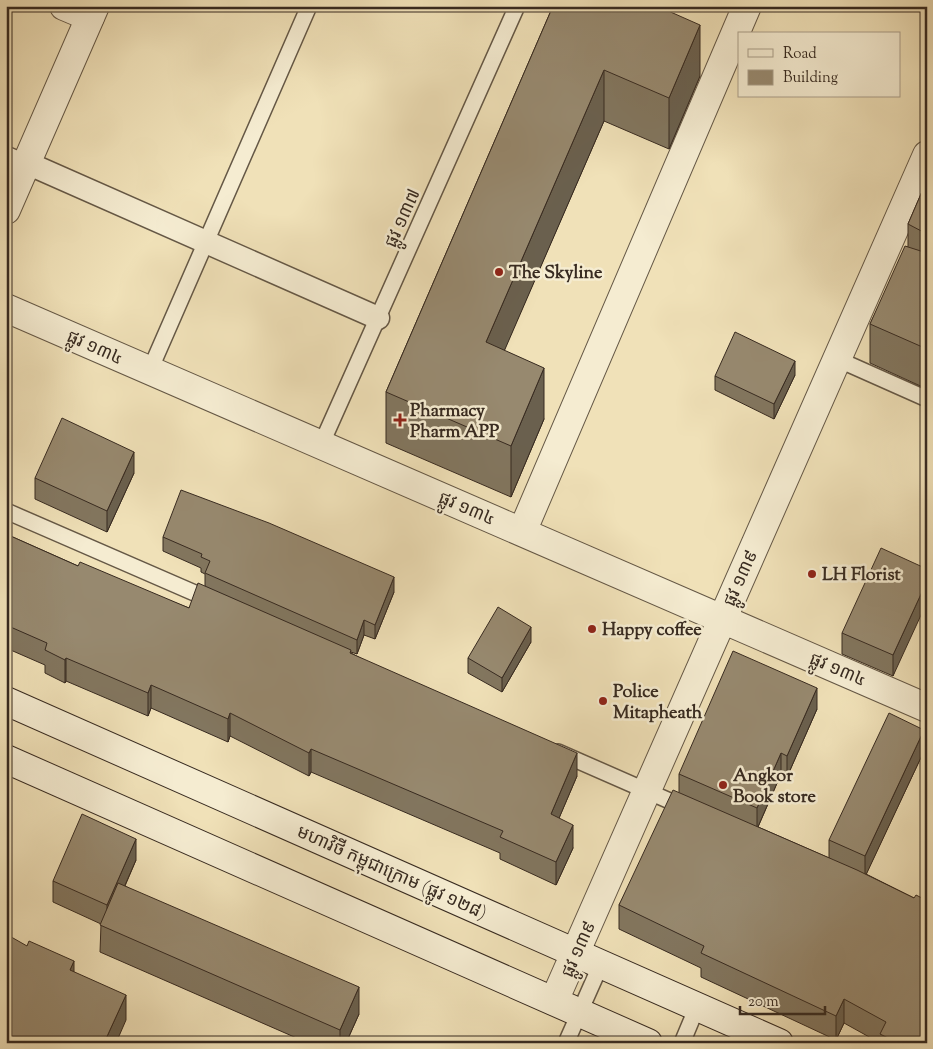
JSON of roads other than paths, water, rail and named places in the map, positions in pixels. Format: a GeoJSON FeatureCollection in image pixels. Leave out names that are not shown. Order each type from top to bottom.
{"type":"FeatureCollection","features":[{"type":"Feature","properties":{"kind":"street"},"geometry":{"type":"LineString","coordinates":[[6,210],[16,158],[92,12],[64,6]]}},
{"type":"Feature","properties":{"kind":"street"},"geometry":{"type":"LineString","coordinates":[[522,532],[747,6]]}},
{"type":"Feature","properties":{"kind":"street","name":"ផ្លូវ ១៣៩"},"geometry":{"type":"LineString","coordinates":[[554,1001],[837,359],[887,267],[927,155]]}},
{"type":"Feature","properties":{"kind":"street"},"geometry":{"type":"LineString","coordinates":[[16,158],[378,318]]}},
{"type":"Feature","properties":{"kind":"street","name":"ផ្លូវ ១៣៤"},"geometry":{"type":"LineString","coordinates":[[6,308],[927,708]]}},
{"type":"Feature","properties":{"kind":"street","name":"មហាវិថី កម្ពុជាក្រោម (ផ្លូវ ១២៨)"},"geometry":{"type":"LineString","coordinates":[[6,701],[778,1043]]}},
{"type":"Feature","properties":{"kind":"street"},"geometry":{"type":"LineString","coordinates":[[6,759],[648,1043]]}},
{"type":"Feature","properties":{"kind":"lane"},"geometry":{"type":"LineString","coordinates":[[150,370],[309,6]]}},
{"type":"Feature","properties":{"kind":"lane","name":"ផ្លូវ ១៣៧"},"geometry":{"type":"LineString","coordinates":[[321,445],[517,6]]}},
{"type":"Feature","properties":{"kind":"lane"},"geometry":{"type":"LineString","coordinates":[[837,359],[927,399]]}},
{"type":"Feature","properties":{"kind":"lane"},"geometry":{"type":"LineString","coordinates":[[6,511],[226,607]]}},
{"type":"Feature","properties":{"kind":"lane"},"geometry":{"type":"LineString","coordinates":[[546,747],[701,814]]}},
{"type":"Feature","properties":{"kind":"lane"},"geometry":{"type":"LineString","coordinates":[[566,1043],[601,964]]}},
{"type":"Feature","properties":{"kind":"lane"},"geometry":{"type":"LineString","coordinates":[[682,1043],[697,1007]]}},
{"type":"Feature","properties":{"kind":"place","name":"The Skyline"},"geometry":{"type":"Point","coordinates":[499,272]}},
{"type":"Feature","properties":{"kind":"place","name":"Pharmacy Pharm APP"},"geometry":{"type":"Point","coordinates":[400,420]}},
{"type":"Feature","properties":{"kind":"place","name":"LH Florist"},"geometry":{"type":"Point","coordinates":[812,574]}},
{"type":"Feature","properties":{"kind":"place","name":"Happy coffee"},"geometry":{"type":"Point","coordinates":[592,629]}},
{"type":"Feature","properties":{"kind":"place","name":"Police Mitapheath"},"geometry":{"type":"Point","coordinates":[603,701]}},
{"type":"Feature","properties":{"kind":"place","name":"Angkor Book store"},"geometry":{"type":"Point","coordinates":[723,785]}}]}
